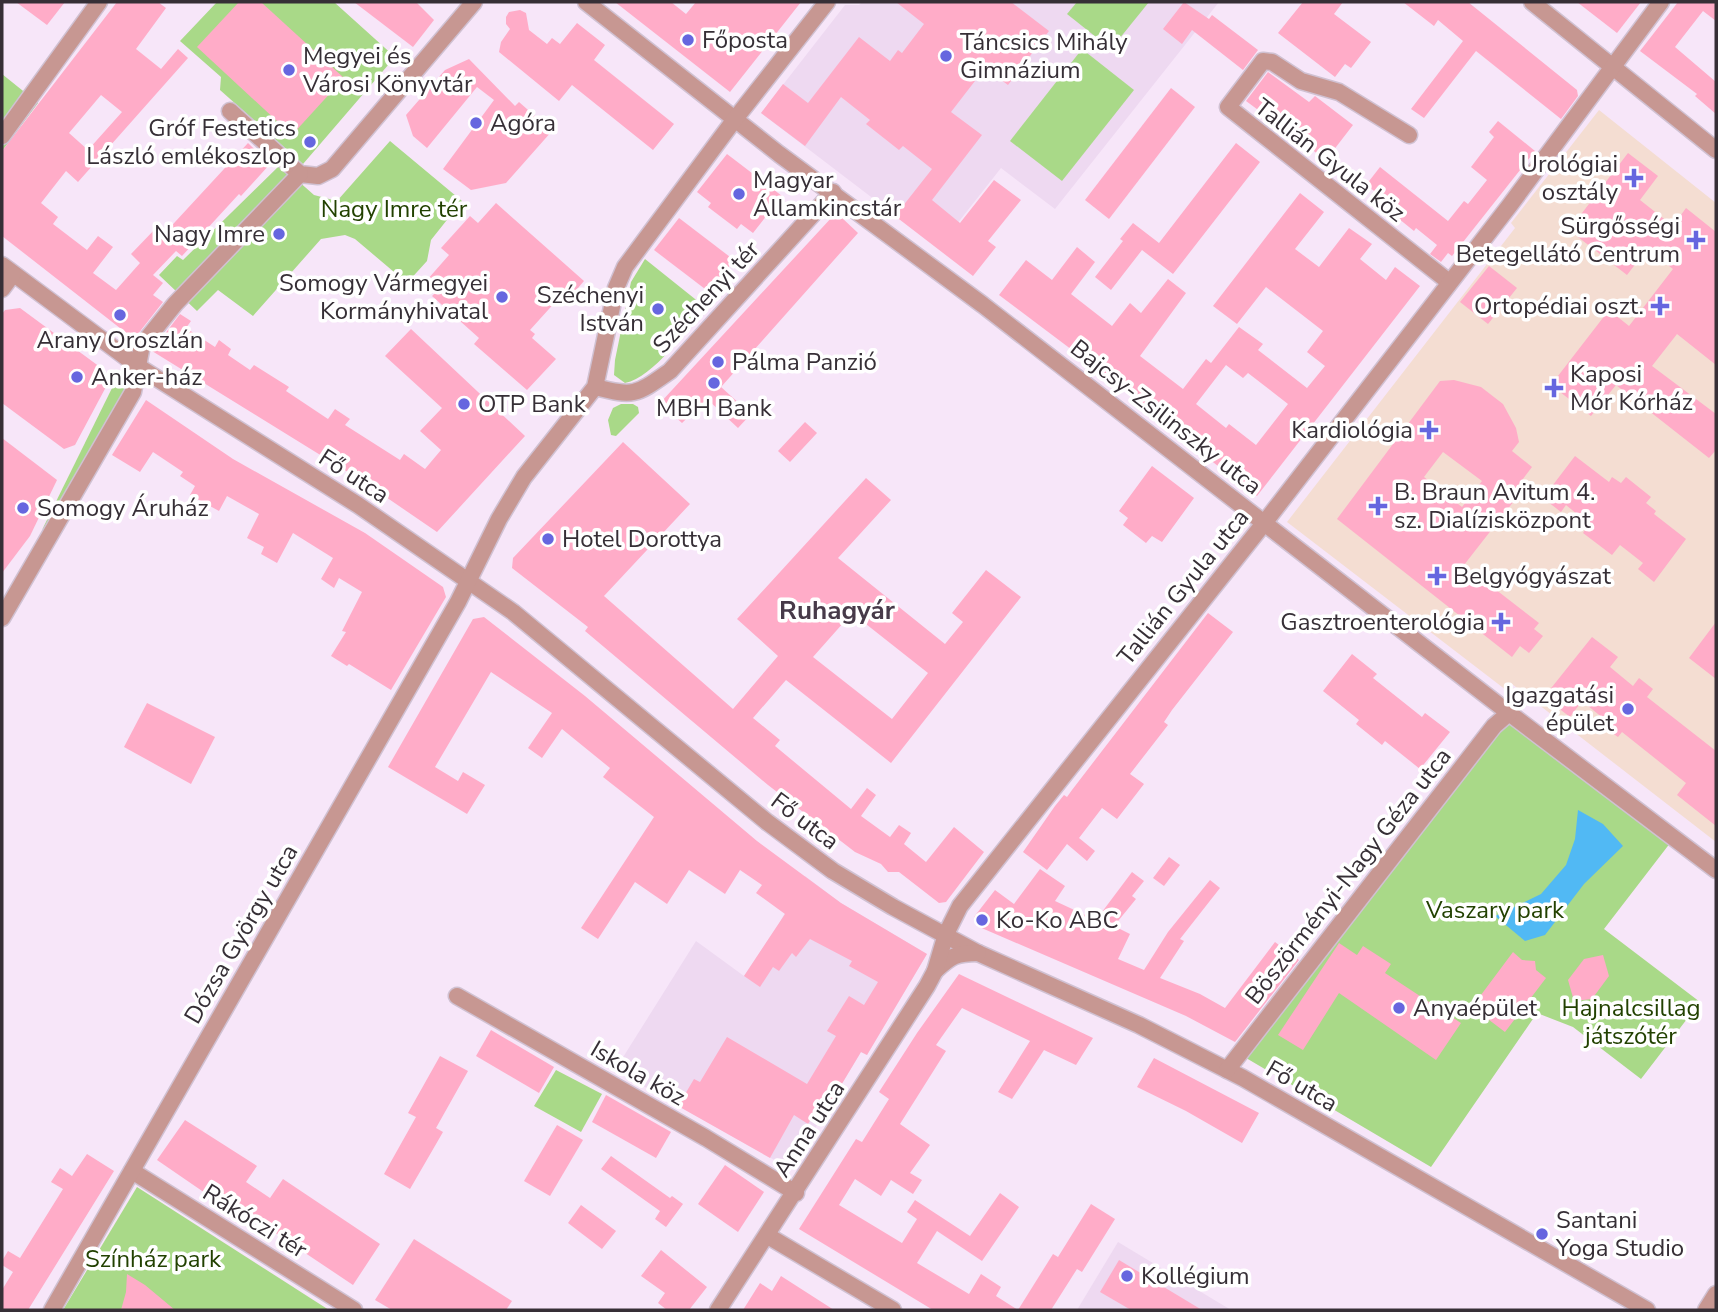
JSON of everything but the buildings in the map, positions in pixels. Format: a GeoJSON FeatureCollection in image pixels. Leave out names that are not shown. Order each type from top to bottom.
{"type":"FeatureCollection","features":[{"type":"Feature","properties":{"kind":"street"},"geometry":{"type":"LineString","coordinates":[[2,136],[99,2]]}},
{"type":"Feature","properties":{"kind":"street"},"geometry":{"type":"LineString","coordinates":[[230,111],[300,174],[318,176],[332,169],[474,2]]}},
{"type":"Feature","properties":{"kind":"street","name":"Bajcsy-Zsilinszky utca"},"geometry":{"type":"LineString","coordinates":[[586,2],[735,119],[1265,522],[1508,713],[1716,870]]}},
{"type":"Feature","properties":{"kind":"street"},"geometry":{"type":"LineString","coordinates":[[468,580],[524,477],[595,387],[616,288],[625,267],[735,119],[827,2]]}},
{"type":"Feature","properties":{"kind":"street"},"geometry":{"type":"LineString","coordinates":[[1532,2],[1716,150]]}},
{"type":"Feature","properties":{"kind":"street","name":"Tallián Gyula utca"},"geometry":{"type":"LineString","coordinates":[[946,934],[968,895],[1265,522],[1510,205],[1661,2]]}},
{"type":"Feature","properties":{"kind":"street","name":"Tallián Gyula köz"},"geometry":{"type":"LineString","coordinates":[[1409,135],[1339,92],[1300,81],[1272,62],[1263,61],[1228,107],[1449,282]]}},
{"type":"Feature","properties":{"kind":"street"},"geometry":{"type":"LineString","coordinates":[[2,618],[133,392],[142,345],[175,304],[300,174]]}},
{"type":"Feature","properties":{"kind":"street","name":"Széchenyi tér"},"geometry":{"type":"LineString","coordinates":[[595,387],[620,393],[638,393],[670,372],[833,192]]}},
{"type":"Feature","properties":{"kind":"street"},"geometry":{"type":"LineString","coordinates":[[2,289],[8,270]]}},
{"type":"Feature","properties":{"kind":"street","name":"Fő utca"},"geometry":{"type":"LineString","coordinates":[[8,270],[139,367],[358,505],[468,580],[559,648],[767,822],[833,871],[978,953],[1139,1025],[1227,1070],[1647,1310]]}},
{"type":"Feature","properties":{"kind":"street"},"geometry":{"type":"LineString","coordinates":[[119,353],[142,345]]}},
{"type":"Feature","properties":{"kind":"street","name":"Dózsa György utca"},"geometry":{"type":"LineString","coordinates":[[52,1310],[458,603],[468,580]]}},
{"type":"Feature","properties":{"kind":"street","name":"Böszörményi-Nagy Géza utca"},"geometry":{"type":"LineString","coordinates":[[1227,1070],[1401,844],[1494,726],[1508,713]]}},
{"type":"Feature","properties":{"kind":"street","name":"Anna utca"},"geometry":{"type":"LineString","coordinates":[[935,971],[946,934]]}},
{"type":"Feature","properties":{"kind":"street","name":"Anna utca"},"geometry":{"type":"LineString","coordinates":[[719,1310],[935,971],[947,959],[960,953],[978,953]]}},
{"type":"Feature","properties":{"kind":"street","name":"Iskola köz"},"geometry":{"type":"LineString","coordinates":[[457,996],[706,1138],[796,1193]]}},
{"type":"Feature","properties":{"kind":"street","name":"Rákóczi tér"},"geometry":{"type":"LineString","coordinates":[[132,1171],[354,1310]]}},
{"type":"Feature","properties":{"kind":"street"},"geometry":{"type":"LineString","coordinates":[[768,1236],[893,1310]]}},
{"type":"Feature","properties":{"kind":"street"},"geometry":{"type":"LineString","coordinates":[[1706,1310],[1716,1294]]}},
{"type":"Feature","properties":{"kind":"shaded area"},"geometry":{"type":"Polygon","coordinates":[[[862,2],[1219,2],[1055,209],[1001,168],[938,248],[761,113],[845,5],[859,5],[862,2]]]}},
{"type":"Feature","properties":{"kind":"shaded area","name":"Kaposi Mór Kórház"},"geometry":{"type":"Polygon","coordinates":[[[1599,110],[1716,203],[1716,842],[1512,684],[1506,690],[1287,522],[1515,228],[1511,223],[1599,110]]]}},
{"type":"Feature","properties":{"kind":"shaded area"},"geometry":{"type":"Polygon","coordinates":[[[805,876],[841,903],[927,954],[867,1055],[861,1052],[793,1165],[785,1166],[615,1070],[696,941],[744,976],[780,922],[805,876]]]}},
{"type":"Feature","properties":{"kind":"shaded area"},"geometry":{"type":"Polygon","coordinates":[[[1118,1242],[1231,1310],[1077,1310],[1118,1242]]]}},
{"type":"Feature","properties":{"kind":"green space"},"geometry":{"type":"Polygon","coordinates":[[[217,2],[334,2],[395,57],[303,164],[220,90],[221,77],[180,41],[217,2]]]}},
{"type":"Feature","properties":{"kind":"green space"},"geometry":{"type":"Polygon","coordinates":[[[1077,2],[1149,2],[1111,49],[1067,14],[1077,2]]]}},
{"type":"Feature","properties":{"kind":"green space"},"geometry":{"type":"Polygon","coordinates":[[[1082,49],[1134,90],[1062,181],[1010,141],[1082,49]]]}},
{"type":"Feature","properties":{"kind":"green space"},"geometry":{"type":"Polygon","coordinates":[[[2,74],[38,103],[2,151],[2,74]]]}},
{"type":"Feature","properties":{"kind":"green space","name":"Nagy Imre tér"},"geometry":{"type":"Polygon","coordinates":[[[390,141],[462,201],[431,240],[427,261],[407,283],[355,239],[345,235],[321,239],[253,316],[218,290],[197,311],[159,275],[177,256],[183,260],[280,165],[314,195],[337,201],[390,141]]]}},
{"type":"Feature","properties":{"kind":"green space"},"geometry":{"type":"Polygon","coordinates":[[[645,259],[705,307],[658,362],[636,379],[625,383],[614,375],[615,360],[631,282],[645,259]]]}},
{"type":"Feature","properties":{"kind":"green space"},"geometry":{"type":"Polygon","coordinates":[[[115,382],[130,392],[73,490],[42,530],[115,382]]]}},
{"type":"Feature","properties":{"kind":"green space"},"geometry":{"type":"Polygon","coordinates":[[[621,404],[633,404],[638,407],[639,413],[616,436],[611,435],[608,420],[613,408],[621,404]]]}},
{"type":"Feature","properties":{"kind":"green space","name":"Vaszary park"},"geometry":{"type":"Polygon","coordinates":[[[1509,713],[1674,838],[1604,929],[1700,1002],[1641,1079],[1573,1027],[1537,1013],[1431,1167],[1241,1055],[1509,713]]]}},
{"type":"Feature","properties":{"kind":"green space"},"geometry":{"type":"Polygon","coordinates":[[[556,1070],[602,1094],[581,1132],[534,1106],[556,1070]]]}},
{"type":"Feature","properties":{"kind":"green space","name":"Színház park"},"geometry":{"type":"Polygon","coordinates":[[[137,1187],[329,1310],[63,1310],[137,1187]]]}},
{"type":"Feature","properties":{"kind":"water"},"geometry":{"type":"Polygon","coordinates":[[[1578,810],[1603,824],[1623,846],[1584,884],[1545,935],[1525,941],[1495,916],[1541,894],[1566,865],[1575,839],[1578,810]]]}},
{"type":"Feature","properties":{"kind":"place","name":"Főposta"},"geometry":{"type":"Point","coordinates":[688,40]}},
{"type":"Feature","properties":{"kind":"place","name":"Táncsics Mihály Gimnázium"},"geometry":{"type":"Point","coordinates":[946,56]}},
{"type":"Feature","properties":{"kind":"place","name":"Megyei és Városi Könyvtár"},"geometry":{"type":"Point","coordinates":[289,70]}},
{"type":"Feature","properties":{"kind":"place","name":"Agóra"},"geometry":{"type":"Point","coordinates":[476,123]}},
{"type":"Feature","properties":{"kind":"place","name":"Gróf Festetics László emlékoszlop"},"geometry":{"type":"Point","coordinates":[310,142]}},
{"type":"Feature","properties":{"kind":"place","name":"Urológiai osztály"},"geometry":{"type":"Point","coordinates":[1634,178]}},
{"type":"Feature","properties":{"kind":"place","name":"Magyar Államkincstár"},"geometry":{"type":"Point","coordinates":[739,194]}},
{"type":"Feature","properties":{"kind":"place","name":"Nagy Imre"},"geometry":{"type":"Point","coordinates":[279,234]}},
{"type":"Feature","properties":{"kind":"place","name":"Sürgősségi Betegellátó Centrum"},"geometry":{"type":"Point","coordinates":[1696,240]}},
{"type":"Feature","properties":{"kind":"place","name":"Somogy Vármegyei Kormányhivatal"},"geometry":{"type":"Point","coordinates":[502,297]}},
{"type":"Feature","properties":{"kind":"place","name":"Ortopédiai oszt."},"geometry":{"type":"Point","coordinates":[1660,306]}},
{"type":"Feature","properties":{"kind":"place","name":"Széchenyi István"},"geometry":{"type":"Point","coordinates":[658,309]}},
{"type":"Feature","properties":{"kind":"place","name":"Arany Oroszlán"},"geometry":{"type":"Point","coordinates":[120,315]}},
{"type":"Feature","properties":{"kind":"place","name":"Pálma Panzió"},"geometry":{"type":"Point","coordinates":[718,362]}},
{"type":"Feature","properties":{"kind":"place","name":"Anker-ház"},"geometry":{"type":"Point","coordinates":[77,377]}},
{"type":"Feature","properties":{"kind":"place","name":"MBH Bank"},"geometry":{"type":"Point","coordinates":[714,383]}},
{"type":"Feature","properties":{"kind":"place","name":"Kaposi Mór Kórház"},"geometry":{"type":"Point","coordinates":[1554,388]}},
{"type":"Feature","properties":{"kind":"place","name":"OTP Bank"},"geometry":{"type":"Point","coordinates":[464,404]}},
{"type":"Feature","properties":{"kind":"place","name":"Kardiológia"},"geometry":{"type":"Point","coordinates":[1429,430]}},
{"type":"Feature","properties":{"kind":"place","name":"B. Braun Avitum 4. sz. Dialízisközpont"},"geometry":{"type":"Point","coordinates":[1378,506]}},
{"type":"Feature","properties":{"kind":"place","name":"Somogy Áruház"},"geometry":{"type":"Point","coordinates":[23,508]}},
{"type":"Feature","properties":{"kind":"place","name":"Hotel Dorottya"},"geometry":{"type":"Point","coordinates":[548,539]}},
{"type":"Feature","properties":{"kind":"place","name":"Belgyógyászat"},"geometry":{"type":"Point","coordinates":[1437,576]}},
{"type":"Feature","properties":{"kind":"place","name":"Gasztroenterológia"},"geometry":{"type":"Point","coordinates":[1501,622]}},
{"type":"Feature","properties":{"kind":"place","name":"Igazgatási épület"},"geometry":{"type":"Point","coordinates":[1628,709]}},
{"type":"Feature","properties":{"kind":"place","name":"Ko-Ko ABC"},"geometry":{"type":"Point","coordinates":[982,920]}},
{"type":"Feature","properties":{"kind":"place","name":"Anyaépület"},"geometry":{"type":"Point","coordinates":[1399,1008]}},
{"type":"Feature","properties":{"kind":"place","name":"Santani Yoga Studio"},"geometry":{"type":"Point","coordinates":[1542,1234]}},
{"type":"Feature","properties":{"kind":"place","name":"Kollégium"},"geometry":{"type":"Point","coordinates":[1127,1276]}},
{"type":"Feature","properties":{"kind":"district","name":"Ruhagyár"},"geometry":{"type":"Point","coordinates":[837,610]}},
{"type":"Feature","properties":{"kind":"park label","name":"Hajnalcsillag játszótér"},"geometry":{"type":"Point","coordinates":[1631,1022]}}]}
